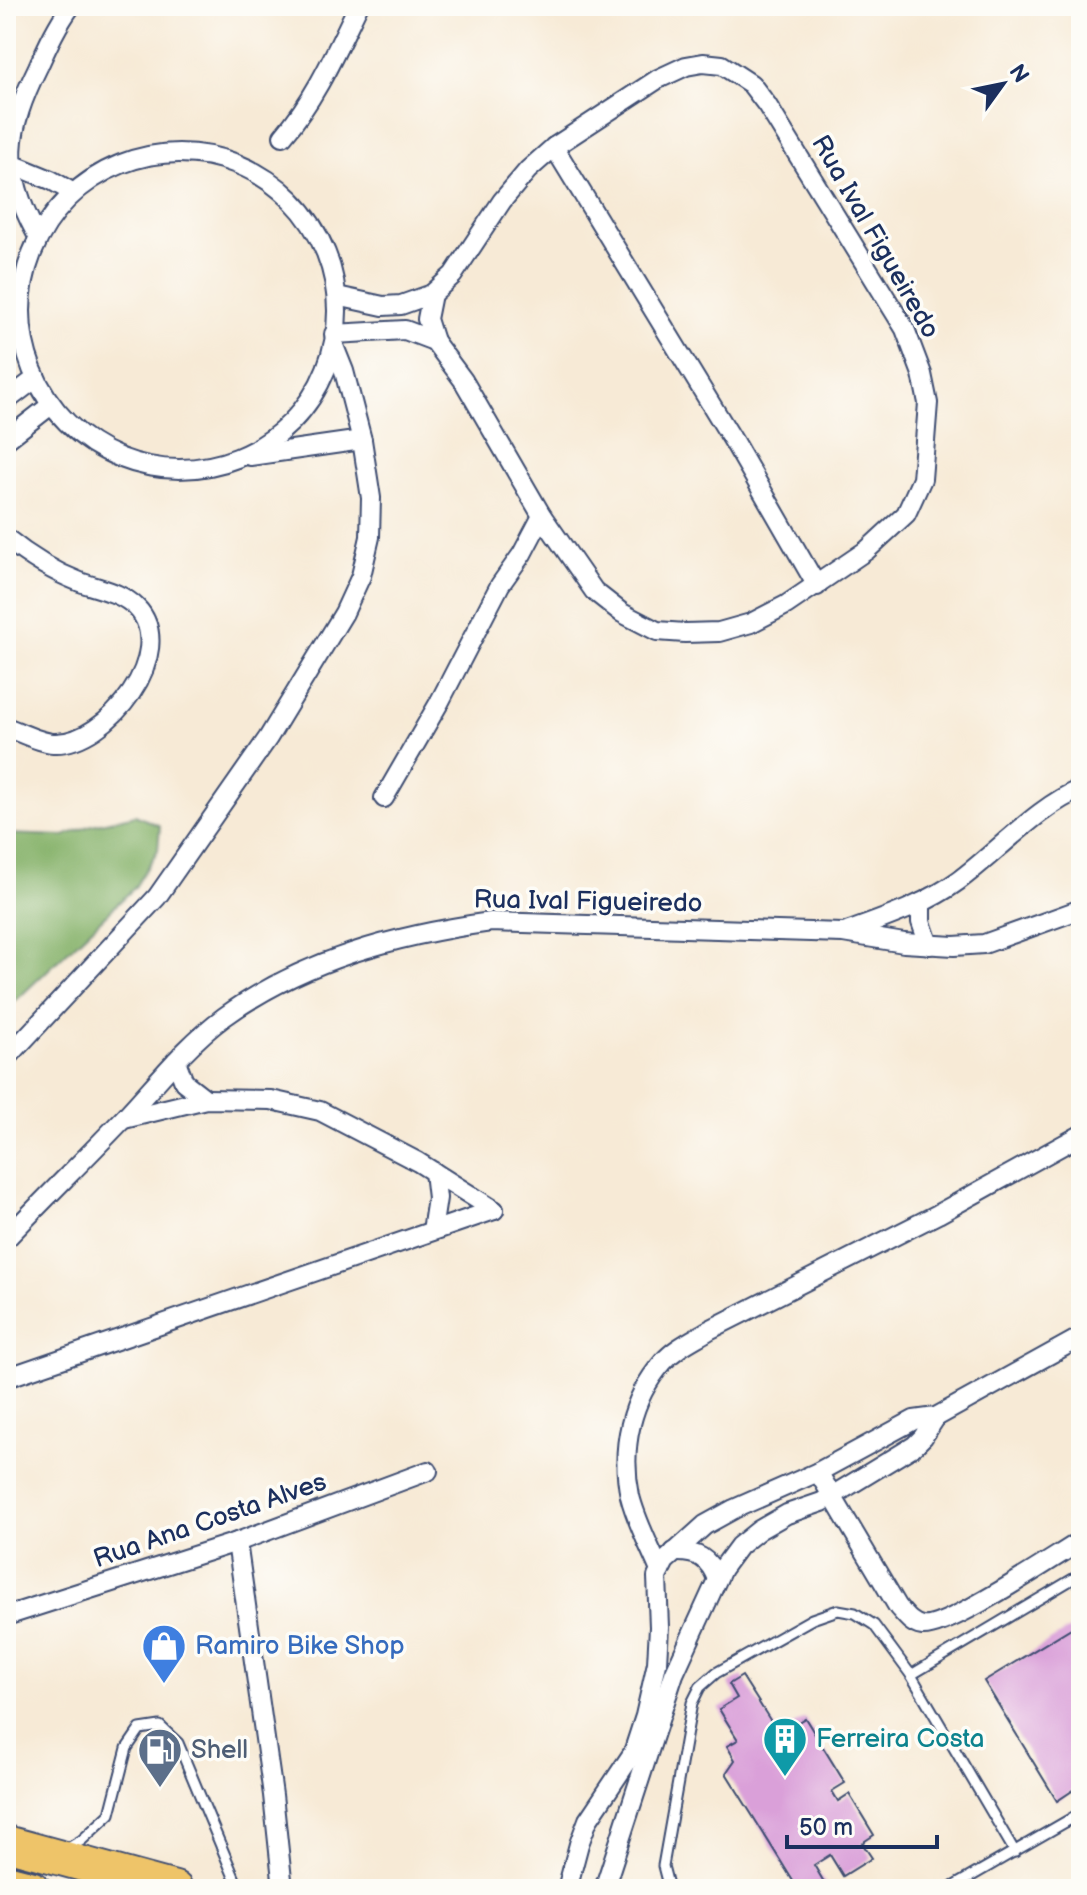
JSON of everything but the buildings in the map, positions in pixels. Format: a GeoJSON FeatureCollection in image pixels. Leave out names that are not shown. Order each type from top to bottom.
{"type":"FeatureCollection","features":[{"type":"Feature","properties":{"kind":"highway"},"geometry":{"type":"LineString","coordinates":[[9,1843],[175,1889]]}},
{"type":"Feature","properties":{"kind":"highway"},"geometry":{"type":"LineString","coordinates":[[6,1882],[33,1889]]}},
{"type":"Feature","properties":{"kind":"street"},"geometry":{"type":"LineString","coordinates":[[36,233],[16,189],[12,164],[14,123],[56,27],[71,6]]}},
{"type":"Feature","properties":{"kind":"street"},"geometry":{"type":"LineString","coordinates":[[283,136],[318,89],[358,6]]}},
{"type":"Feature","properties":{"kind":"street","name":"Rua Ival Figueiredo"},"geometry":{"type":"LineString","coordinates":[[337,296],[383,306],[401,305],[432,294],[453,275],[510,191],[554,147],[658,79],[686,66],[703,63],[722,65],[751,84],[767,105],[905,329],[922,374],[928,403],[922,479],[906,514],[888,533],[817,586],[751,623],[719,632],[657,631],[622,613],[594,591],[542,516],[463,380],[434,341]]}},
{"type":"Feature","properties":{"kind":"street"},"geometry":{"type":"LineString","coordinates":[[554,147],[734,442],[817,586]]}},
{"type":"Feature","properties":{"kind":"street"},"geometry":{"type":"LineString","coordinates":[[243,457],[285,430],[316,392],[334,340],[337,296],[325,248],[297,205],[259,173],[212,155],[162,152],[114,165],[72,192],[36,233],[24,274],[21,325],[35,379],[51,405],[81,436],[118,458],[160,469],[202,469],[243,457],[362,440]]}},
{"type":"Feature","properties":{"kind":"street"},"geometry":{"type":"LineString","coordinates":[[12,164],[72,192]]}},
{"type":"Feature","properties":{"kind":"street"},"geometry":{"type":"LineString","coordinates":[[432,294],[427,319],[434,341]]}},
{"type":"Feature","properties":{"kind":"street"},"geometry":{"type":"LineString","coordinates":[[334,340],[405,330],[434,341]]}},
{"type":"Feature","properties":{"kind":"street"},"geometry":{"type":"LineString","coordinates":[[6,1059],[157,897],[268,738],[344,613],[361,576],[370,537],[371,498],[362,440],[334,340]]}},
{"type":"Feature","properties":{"kind":"street"},"geometry":{"type":"LineString","coordinates":[[6,401],[35,379]]}},
{"type":"Feature","properties":{"kind":"street"},"geometry":{"type":"LineString","coordinates":[[6,440],[51,405]]}},
{"type":"Feature","properties":{"kind":"street"},"geometry":{"type":"LineString","coordinates":[[384,798],[439,703],[500,585],[522,554],[542,516]]}},
{"type":"Feature","properties":{"kind":"street"},"geometry":{"type":"LineString","coordinates":[[6,538],[77,581],[123,596],[137,608],[151,634],[148,659],[128,697],[97,729],[78,738],[53,743],[6,727]]}},
{"type":"Feature","properties":{"kind":"street"},"geometry":{"type":"LineString","coordinates":[[522,554],[559,541]]}},
{"type":"Feature","properties":{"kind":"street","name":"Rua Ival Figueiredo"},"geometry":{"type":"LineString","coordinates":[[843,933],[921,903],[955,884],[1058,799],[1081,789]]}},
{"type":"Feature","properties":{"kind":"street"},"geometry":{"type":"LineString","coordinates":[[921,903],[921,922],[929,945]]}},
{"type":"Feature","properties":{"kind":"street","name":"Rua Ival Figueiredo"},"geometry":{"type":"LineString","coordinates":[[6,1239],[124,1119],[176,1061],[222,1018],[293,977],[375,945],[491,922],[843,933],[929,945],[984,944],[1081,909]]}},
{"type":"Feature","properties":{"kind":"street"},"geometry":{"type":"LineString","coordinates":[[176,1061],[184,1082],[206,1099]]}},
{"type":"Feature","properties":{"kind":"street"},"geometry":{"type":"LineString","coordinates":[[6,1378],[494,1210],[362,1131],[320,1111],[271,1100],[206,1099],[124,1119]]}},
{"type":"Feature","properties":{"kind":"street"},"geometry":{"type":"LineString","coordinates":[[660,1571],[630,1496],[626,1446],[630,1424],[642,1392],[664,1360],[709,1330],[938,1214],[1081,1135]]}},
{"type":"Feature","properties":{"kind":"street"},"geometry":{"type":"LineString","coordinates":[[432,1231],[437,1198],[434,1172]]}},
{"type":"Feature","properties":{"kind":"street"},"geometry":{"type":"LineString","coordinates":[[567,1889],[588,1820],[633,1753],[657,1663],[659,1632],[656,1591],[660,1571],[674,1552],[705,1525],[818,1472],[914,1420],[936,1417],[1081,1337]]}},
{"type":"Feature","properties":{"kind":"street"},"geometry":{"type":"LineString","coordinates":[[573,1869],[606,1884],[674,1674],[717,1579],[739,1546],[787,1514],[831,1496],[914,1446],[936,1417]]}},
{"type":"Feature","properties":{"kind":"street","name":"Rua Ana Costa Alves"},"geometry":{"type":"LineString","coordinates":[[6,1616],[237,1542],[428,1471]]}},
{"type":"Feature","properties":{"kind":"street"},"geometry":{"type":"LineString","coordinates":[[818,1472],[898,1607],[909,1621],[923,1626],[937,1624],[969,1608],[1081,1541]]}},
{"type":"Feature","properties":{"kind":"street"},"geometry":{"type":"LineString","coordinates":[[237,1542],[271,1780],[283,1889]]}},
{"type":"Feature","properties":{"kind":"street"},"geometry":{"type":"LineString","coordinates":[[674,1552],[698,1554],[713,1568],[717,1579]]}},
{"type":"Feature","properties":{"kind":"street"},"geometry":{"type":"LineString","coordinates":[[659,1632],[673,1642],[689,1640]]}},
{"type":"Feature","properties":{"kind":"lane"},"geometry":{"type":"LineString","coordinates":[[911,1675],[1081,1574]]}},
{"type":"Feature","properties":{"kind":"lane"},"geometry":{"type":"LineString","coordinates":[[669,1889],[663,1866],[689,1716],[700,1687],[716,1673],[812,1619],[838,1610],[855,1613],[874,1625],[911,1675],[1015,1852]]}},
{"type":"Feature","properties":{"kind":"lane"},"geometry":{"type":"LineString","coordinates":[[54,1856],[82,1840],[110,1814],[127,1748],[140,1729],[160,1726],[178,1743],[239,1889]]}},
{"type":"Feature","properties":{"kind":"lane"},"geometry":{"type":"LineString","coordinates":[[949,1889],[1081,1813]]}},
{"type":"Feature","properties":{"kind":"green space"},"geometry":{"type":"Polygon","coordinates":[[[135,815],[160,826],[158,850],[135,887],[6,1010],[6,834],[64,836],[92,825],[135,815]]]}},
{"type":"Feature","properties":{"kind":"place","name":"Ramiro Bike Shop"},"geometry":{"type":"Point","coordinates":[164,1685]}},
{"type":"Feature","properties":{"kind":"place","name":"Ferreira Costa"},"geometry":{"type":"Point","coordinates":[785,1778]}},
{"type":"Feature","properties":{"kind":"place","name":"Shell"},"geometry":{"type":"Point","coordinates":[160,1789]}}]}
